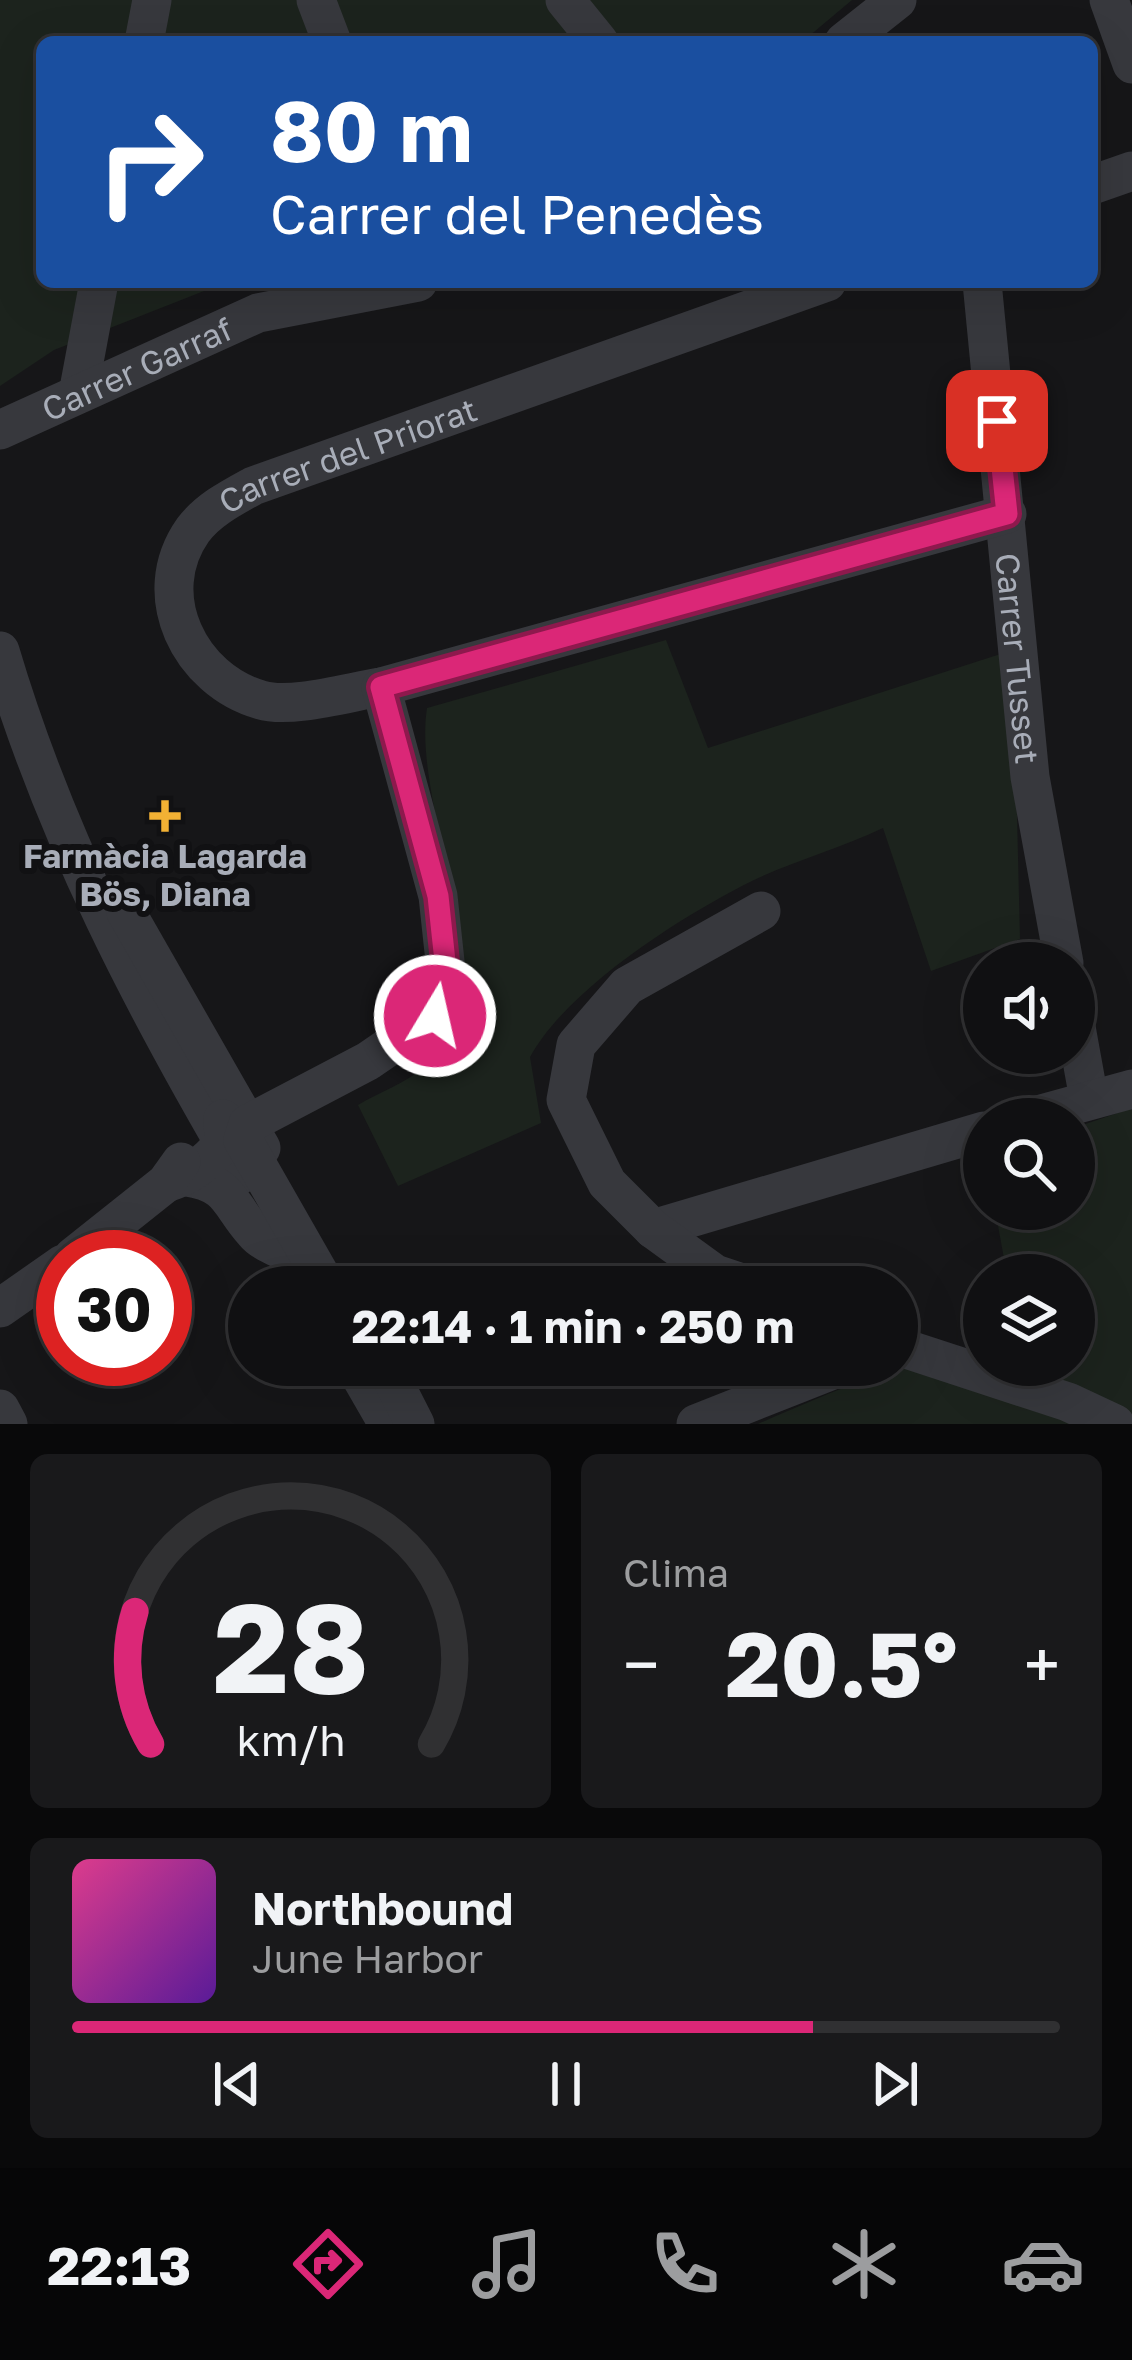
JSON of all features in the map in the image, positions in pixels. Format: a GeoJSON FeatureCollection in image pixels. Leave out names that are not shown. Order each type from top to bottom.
{"type":"FeatureCollection","features":[{"type":"Feature","properties":{"kind":"street"},"geometry":{"type":"LineString","coordinates":[[145,36],[152,0]]}},
{"type":"Feature","properties":{"kind":"street"},"geometry":{"type":"LineString","coordinates":[[316,0],[330,36]]}},
{"type":"Feature","properties":{"kind":"street"},"geometry":{"type":"LineString","coordinates":[[565,0],[593,36]]}},
{"type":"Feature","properties":{"kind":"street"},"geometry":{"type":"LineString","coordinates":[[1109,0],[1132,64]]}},
{"type":"Feature","properties":{"kind":"street"},"geometry":{"type":"LineString","coordinates":[[853,36],[888,13]]}},
{"type":"Feature","properties":{"kind":"street"},"geometry":{"type":"LineString","coordinates":[[1098,183],[1132,171]]}},
{"type":"Feature","properties":{"kind":"street"},"geometry":{"type":"LineString","coordinates":[[78,394],[98,288]]}},
{"type":"Feature","properties":{"kind":"street","name":"Carrer Garraf"},"geometry":{"type":"LineString","coordinates":[[0,430],[258,313],[387,288]]}},
{"type":"Feature","properties":{"kind":"street","name":"Carrer del Priorat"},"geometry":{"type":"LineString","coordinates":[[810,288],[230,498],[194,529],[177,565],[175,602],[184,640],[223,686],[276,703],[381,687],[1007,514]]}},
{"type":"Feature","properties":{"kind":"street","name":"Carrer Tusset"},"geometry":{"type":"LineString","coordinates":[[983,288],[1030,777],[1060,942]]}},
{"type":"Feature","properties":{"kind":"street"},"geometry":{"type":"LineString","coordinates":[[3,674],[75,862],[196,1095],[203,1124],[177,1180]]}},
{"type":"Feature","properties":{"kind":"street"},"geometry":{"type":"LineString","coordinates":[[109,1230],[207,1163],[236,1134],[368,1061],[435,1016],[447,980],[438,896],[381,687]]}},
{"type":"Feature","properties":{"kind":"street"},"geometry":{"type":"LineString","coordinates":[[64,824],[94,856],[141,939],[296,1266]]}},
{"type":"Feature","properties":{"kind":"street"},"geometry":{"type":"LineString","coordinates":[[704,1266],[653,1229],[607,1183],[566,1100],[576,1045],[627,986],[761,911]]}},
{"type":"Feature","properties":{"kind":"street"},"geometry":{"type":"LineString","coordinates":[[1093,1098],[1132,1088]]}},
{"type":"Feature","properties":{"kind":"street"},"geometry":{"type":"LineString","coordinates":[[196,1095],[243,1140],[315,1266]]}},
{"type":"Feature","properties":{"kind":"street"},"geometry":{"type":"LineString","coordinates":[[236,1134],[328,1266]]}},
{"type":"Feature","properties":{"kind":"street"},"geometry":{"type":"LineString","coordinates":[[653,1229],[963,1137]]}},
{"type":"Feature","properties":{"kind":"street"},"geometry":{"type":"LineString","coordinates":[[177,1180],[208,1180],[226,1192],[256,1236],[293,1266]]}},
{"type":"Feature","properties":{"kind":"street"},"geometry":{"type":"LineString","coordinates":[[0,1308],[36,1283]]}},
{"type":"Feature","properties":{"kind":"street"},"geometry":{"type":"LineString","coordinates":[[918,1354],[1068,1402],[1114,1424]]}},
{"type":"Feature","properties":{"kind":"street"},"geometry":{"type":"LineString","coordinates":[[365,1386],[388,1424]]}},
{"type":"Feature","properties":{"kind":"street"},"geometry":{"type":"LineString","coordinates":[[396,1386],[415,1424]]}},
{"type":"Feature","properties":{"kind":"street"},"geometry":{"type":"LineString","coordinates":[[695,1424],[791,1386]]}},
{"type":"Feature","properties":{"kind":"street"},"geometry":{"type":"LineString","coordinates":[[0,1409],[8,1424]]}},
{"type":"Feature","properties":{"kind":"shaded area"},"geometry":{"type":"Polygon","coordinates":[[[0,0],[852,0],[809,36],[36,36],[36,288],[212,288],[54,350],[0,386],[0,0]]]}},
{"type":"Feature","properties":{"kind":"shaded area"},"geometry":{"type":"Polygon","coordinates":[[[666,640],[708,748],[1013,650],[1020,939],[963,942],[963,959],[931,971],[883,828],[754,880],[630,956],[571,1005],[530,1057],[541,1123],[398,1186],[358,1105],[423,1068],[448,1034],[458,993],[459,947],[432,796],[427,708],[666,640]]]}},
{"type":"Feature","properties":{"kind":"shaded area"},"geometry":{"type":"Polygon","coordinates":[[[1132,1108],[1132,1424],[758,1424],[849,1386],[918,1386],[918,1362],[963,1349],[963,1386],[1095,1386],[1095,1254],[1003,1254],[999,1230],[1095,1230],[1095,1121],[1132,1108]]]}},
{"type":"Feature","properties":{"kind":"place","name":"Farmàcia Lagarda Bös, Diana"},"geometry":{"type":"Point","coordinates":[165,816]}},
{"type":"Feature","properties":{"kind":"route"},"geometry":{"type":"LineString","coordinates":[[435,1016],[447,980],[438,896],[381,687],[1007,514],[997,421]]}}]}
